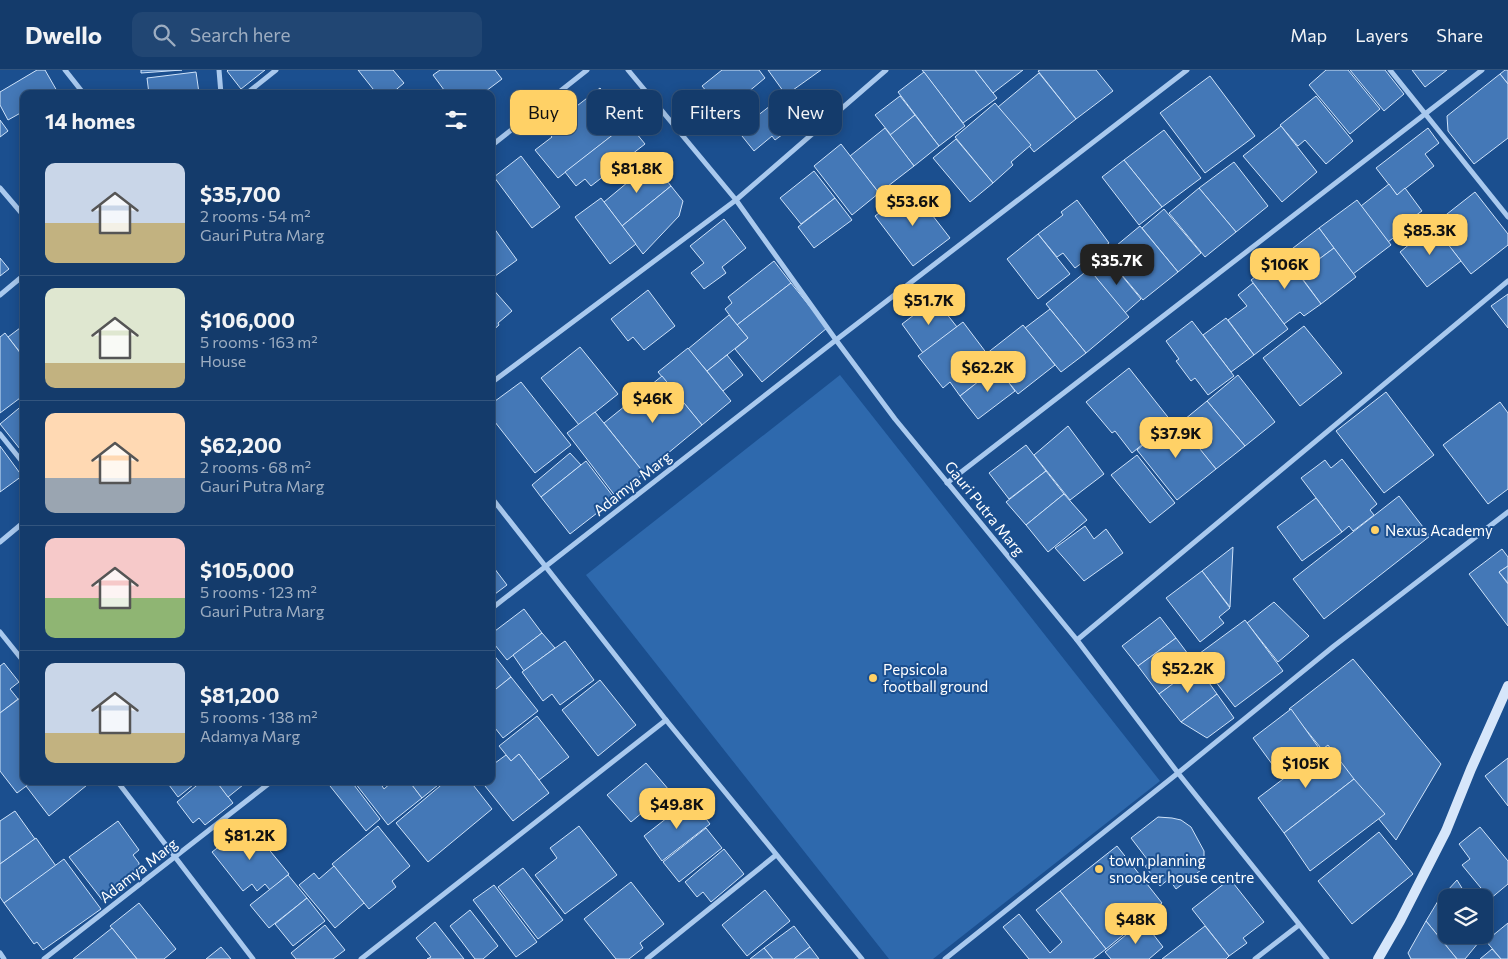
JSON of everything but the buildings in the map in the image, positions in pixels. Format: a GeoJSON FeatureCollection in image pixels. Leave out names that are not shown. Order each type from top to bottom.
{"type":"FeatureCollection","features":[{"type":"Feature","properties":{"kind":"main road"},"geometry":{"type":"LineString","coordinates":[[1378,959],[1400,921],[1446,831],[1508,686]]}},
{"type":"Feature","properties":{"kind":"street"},"geometry":{"type":"LineString","coordinates":[[65,70],[81,90]]}},
{"type":"Feature","properties":{"kind":"street"},"geometry":{"type":"LineString","coordinates":[[219,70],[221,90]]}},
{"type":"Feature","properties":{"kind":"street"},"geometry":{"type":"LineString","coordinates":[[251,90],[276,70]]}},
{"type":"Feature","properties":{"kind":"street"},"geometry":{"type":"LineString","coordinates":[[495,143],[588,70]]}},
{"type":"Feature","properties":{"kind":"street","name":"Gauri Putra Marg"},"geometry":{"type":"LineString","coordinates":[[628,70],[736,200],[836,340],[895,418],[1077,640],[1178,773],[1326,959]]}},
{"type":"Feature","properties":{"kind":"street"},"geometry":{"type":"LineString","coordinates":[[495,380],[736,200],[886,70]]}},
{"type":"Feature","properties":{"kind":"street","name":"Adamya Marg"},"geometry":{"type":"LineString","coordinates":[[495,606],[1187,70]]}},
{"type":"Feature","properties":{"kind":"street"},"geometry":{"type":"LineString","coordinates":[[1390,70],[1508,218]]}},
{"type":"Feature","properties":{"kind":"street"},"geometry":{"type":"LineString","coordinates":[[947,483],[1482,70]]}},
{"type":"Feature","properties":{"kind":"street"},"geometry":{"type":"LineString","coordinates":[[0,188],[20,211]]}},
{"type":"Feature","properties":{"kind":"street"},"geometry":{"type":"LineString","coordinates":[[0,295],[20,278]]}},
{"type":"Feature","properties":{"kind":"street"},"geometry":{"type":"LineString","coordinates":[[1077,640],[1508,281]]}},
{"type":"Feature","properties":{"kind":"street"},"geometry":{"type":"LineString","coordinates":[[0,434],[20,459]]}},
{"type":"Feature","properties":{"kind":"street"},"geometry":{"type":"LineString","coordinates":[[495,502],[666,720],[862,959]]}},
{"type":"Feature","properties":{"kind":"street"},"geometry":{"type":"LineString","coordinates":[[945,959],[1334,646],[1508,512]]}},
{"type":"Feature","properties":{"kind":"street"},"geometry":{"type":"LineString","coordinates":[[0,542],[20,525]]}},
{"type":"Feature","properties":{"kind":"street"},"geometry":{"type":"LineString","coordinates":[[0,632],[20,657]]}},
{"type":"Feature","properties":{"kind":"street"},"geometry":{"type":"LineString","coordinates":[[361,959],[666,720]]}},
{"type":"Feature","properties":{"kind":"street"},"geometry":{"type":"LineString","coordinates":[[120,785],[253,959]]}},
{"type":"Feature","properties":{"kind":"street","name":"Adamya Marg"},"geometry":{"type":"LineString","coordinates":[[44,959],[267,785]]}},
{"type":"Feature","properties":{"kind":"street"},"geometry":{"type":"LineString","coordinates":[[647,959],[776,855]]}},
{"type":"Feature","properties":{"kind":"street"},"geometry":{"type":"LineString","coordinates":[[1255,959],[1299,925]]}},
{"type":"Feature","properties":{"kind":"street"},"geometry":{"type":"LineString","coordinates":[[0,953],[4,959]]}},
{"type":"Feature","properties":{"kind":"shaded area","name":"Pepsicola football ground"},"geometry":{"type":"Polygon","coordinates":[[[840,375],[1160,781],[933,959],[889,959],[586,575],[840,375]]]}},
{"type":"Feature","properties":{"kind":"place","name":"Nexus Academy"},"geometry":{"type":"Point","coordinates":[1375,530]}},
{"type":"Feature","properties":{"kind":"place","name":"Pepsicola football ground"},"geometry":{"type":"Point","coordinates":[873,678]}},
{"type":"Feature","properties":{"kind":"place","name":"town planning snooker house centre"},"geometry":{"type":"Point","coordinates":[1099,869]}}]}
